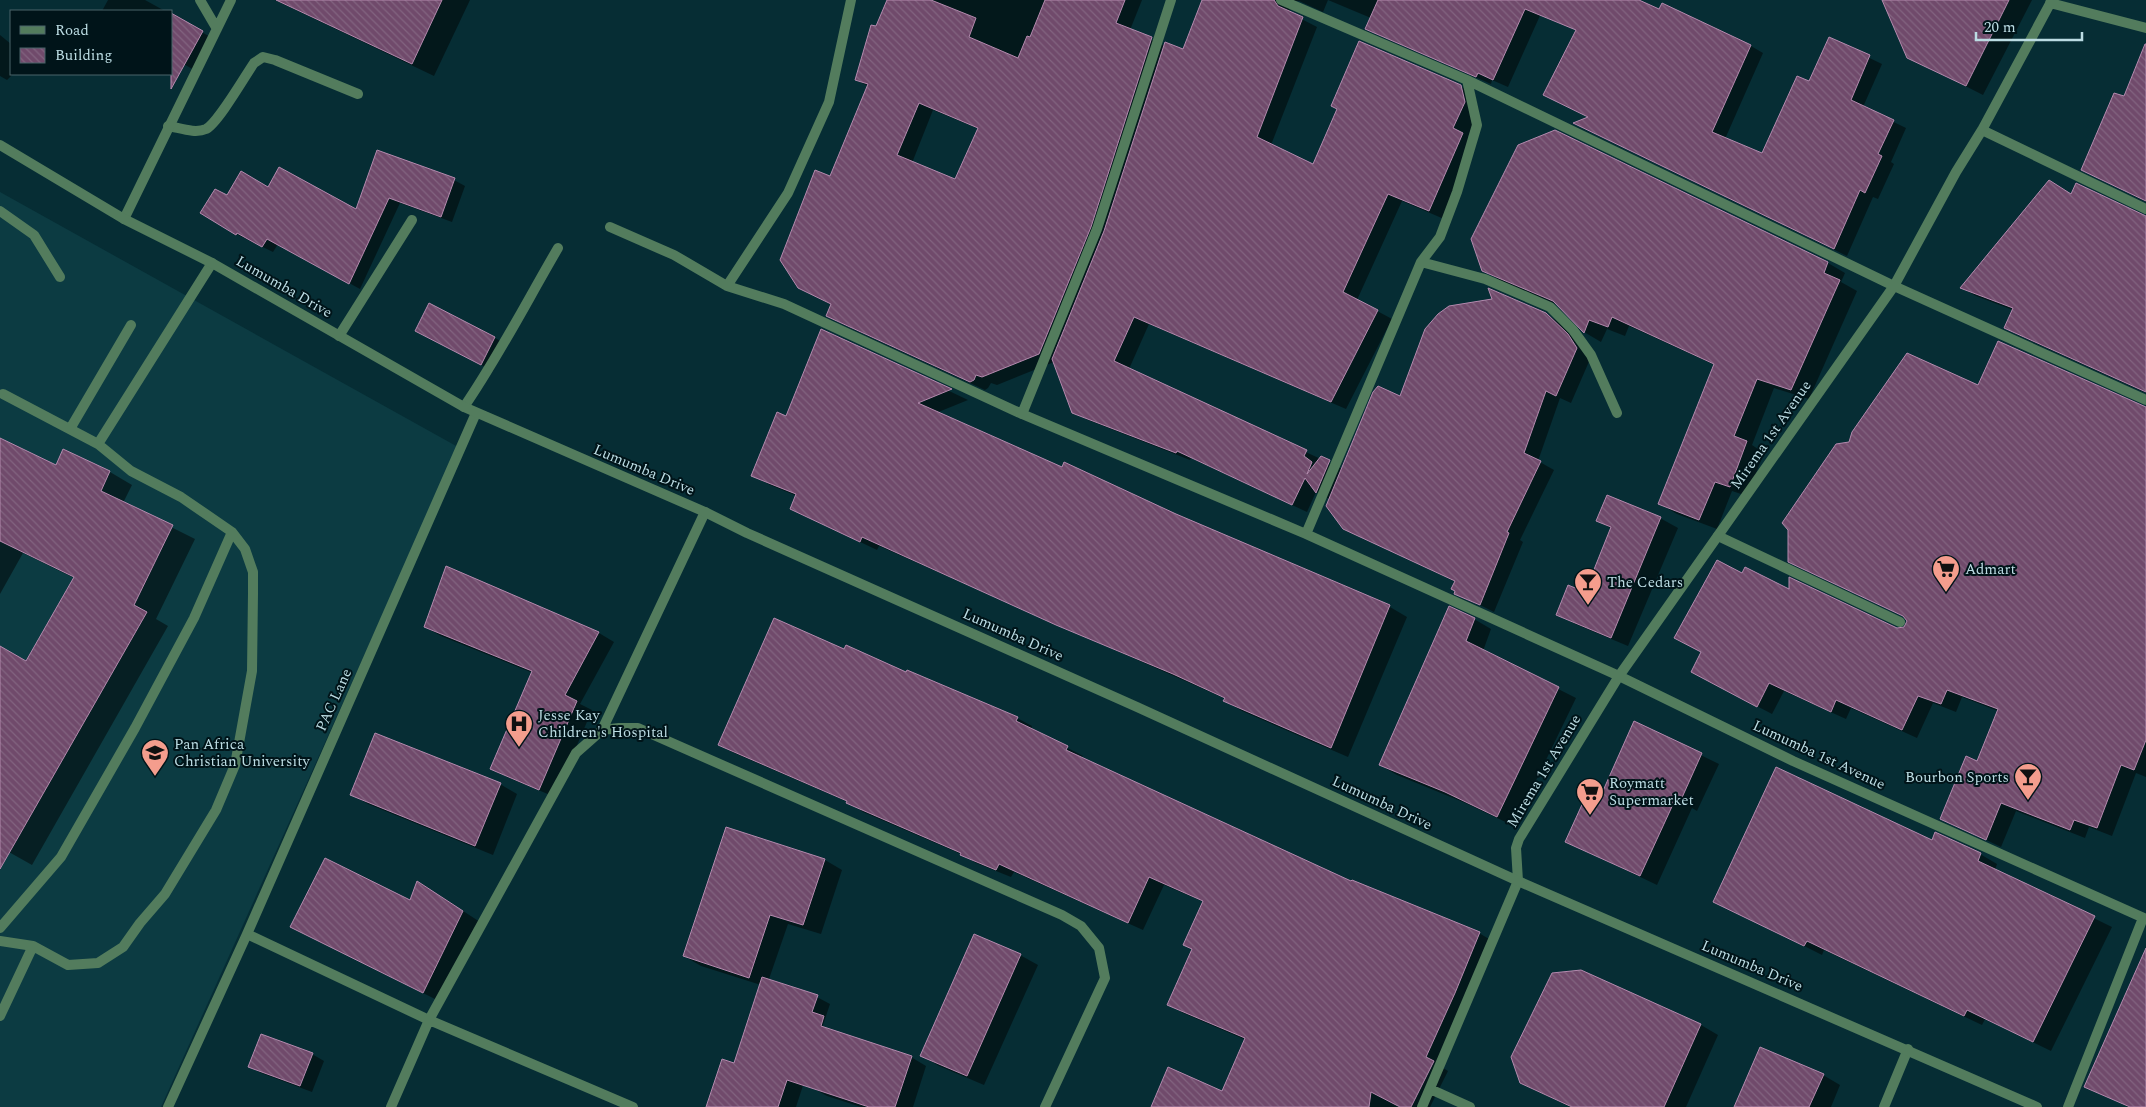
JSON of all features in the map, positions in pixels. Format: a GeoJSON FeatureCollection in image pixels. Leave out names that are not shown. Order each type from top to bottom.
{"type":"FeatureCollection","features":[{"type":"Feature","properties":{"kind":"street"},"geometry":{"type":"LineString","coordinates":[[200,0],[217,29]]}},
{"type":"Feature","properties":{"kind":"street"},"geometry":{"type":"LineString","coordinates":[[124,219],[231,0]]}},
{"type":"Feature","properties":{"kind":"street"},"geometry":{"type":"LineString","coordinates":[[728,286],[788,193],[829,102],[852,0]]}},
{"type":"Feature","properties":{"kind":"street"},"geometry":{"type":"LineString","coordinates":[[1022,414],[1097,229],[1171,0]]}},
{"type":"Feature","properties":{"kind":"street"},"geometry":{"type":"LineString","coordinates":[[1280,0],[1466,80],[1894,286],[2146,400]]}},
{"type":"Feature","properties":{"kind":"street"},"geometry":{"type":"LineString","coordinates":[[2051,2],[2146,28]]}},
{"type":"Feature","properties":{"kind":"street","name":"Mirema 1st Avenue"},"geometry":{"type":"LineString","coordinates":[[1518,881],[1516,848],[1519,839],[1619,676],[1894,286],[1956,172],[1982,130],[2051,2]]}},
{"type":"Feature","properties":{"kind":"street"},"geometry":{"type":"LineString","coordinates":[[168,126],[195,131],[207,129],[215,121],[254,63],[263,57],[275,60],[358,94]]}},
{"type":"Feature","properties":{"kind":"street"},"geometry":{"type":"LineString","coordinates":[[1306,534],[1421,262],[1440,237],[1457,192],[1478,125],[1466,80]]}},
{"type":"Feature","properties":{"kind":"street"},"geometry":{"type":"LineString","coordinates":[[1982,130],[2146,209]]}},
{"type":"Feature","properties":{"kind":"street","name":"Lumumba Drive"},"geometry":{"type":"LineString","coordinates":[[0,145],[124,219],[212,263],[476,413],[705,512],[747,533],[1137,707],[1518,881],[2038,1107]]}},
{"type":"Feature","properties":{"kind":"street"},"geometry":{"type":"LineString","coordinates":[[0,211],[34,235],[60,277]]}},
{"type":"Feature","properties":{"kind":"street"},"geometry":{"type":"LineString","coordinates":[[339,336],[412,220]]}},
{"type":"Feature","properties":{"kind":"street","name":"Lumumba 1st Avenue"},"geometry":{"type":"LineString","coordinates":[[610,227],[674,255],[728,286],[784,304],[1022,414],[1306,534],[1619,676],[1793,761],[2145,919]]}},
{"type":"Feature","properties":{"kind":"street"},"geometry":{"type":"LineString","coordinates":[[464,407],[490,370],[524,305],[558,248]]}},
{"type":"Feature","properties":{"kind":"street"},"geometry":{"type":"LineString","coordinates":[[1421,262],[1485,279],[1550,307],[1574,330],[1591,356],[1617,413]]}},
{"type":"Feature","properties":{"kind":"street"},"geometry":{"type":"LineString","coordinates":[[98,444],[212,263]]}},
{"type":"Feature","properties":{"kind":"street"},"geometry":{"type":"LineString","coordinates":[[70,429],[131,326]]}},
{"type":"Feature","properties":{"kind":"street"},"geometry":{"type":"LineString","coordinates":[[0,941],[33,946],[68,965],[98,963],[123,947],[140,923],[165,894],[216,810],[235,765],[252,671],[253,572],[245,549],[232,532],[181,497],[131,471],[98,444],[3,394]]}},
{"type":"Feature","properties":{"kind":"street","name":"PAC Lane"},"geometry":{"type":"LineString","coordinates":[[168,1107],[247,934],[476,413]]}},
{"type":"Feature","properties":{"kind":"street"},"geometry":{"type":"LineString","coordinates":[[391,1107],[430,1020],[576,752],[602,730],[705,512]]}},
{"type":"Feature","properties":{"kind":"street"},"geometry":{"type":"LineString","coordinates":[[0,928],[61,857],[135,728],[194,618],[232,532]]}},
{"type":"Feature","properties":{"kind":"street"},"geometry":{"type":"LineString","coordinates":[[1718,536],[1900,622]]}},
{"type":"Feature","properties":{"kind":"street"},"geometry":{"type":"LineString","coordinates":[[602,730],[638,728],[1062,915],[1081,926],[1099,948],[1105,978],[1046,1107]]}},
{"type":"Feature","properties":{"kind":"street"},"geometry":{"type":"LineString","coordinates":[[1422,1107],[1518,881]]}},
{"type":"Feature","properties":{"kind":"street"},"geometry":{"type":"LineString","coordinates":[[2068,1107],[2145,919]]}},
{"type":"Feature","properties":{"kind":"street"},"geometry":{"type":"LineString","coordinates":[[247,934],[430,1020],[633,1107]]}},
{"type":"Feature","properties":{"kind":"street"},"geometry":{"type":"LineString","coordinates":[[0,1016],[33,946]]}},
{"type":"Feature","properties":{"kind":"street"},"geometry":{"type":"LineString","coordinates":[[1884,1107],[1908,1049]]}},
{"type":"Feature","properties":{"kind":"street"},"geometry":{"type":"LineString","coordinates":[[1430,1088],[1470,1107]]}},
{"type":"Feature","properties":{"kind":"shaded area","name":"Pan Africa Christian University"},"geometry":{"type":"Polygon","coordinates":[[[0,192],[458,447],[161,1107],[0,1107],[0,192]]]}},
{"type":"Feature","properties":{"kind":"building"},"geometry":{"type":"Polygon","coordinates":[[[276,0],[442,0],[412,64],[276,0]]]}},
{"type":"Feature","properties":{"kind":"building"},"geometry":{"type":"Polygon","coordinates":[[[887,0],[931,0],[976,18],[969,37],[1018,58],[1027,36],[1030,37],[1045,0],[1125,0],[1116,23],[1152,37],[1091,227],[1039,354],[982,377],[976,375],[974,380],[970,382],[826,316],[831,304],[798,288],[780,260],[815,170],[830,176],[868,84],[855,80],[871,25],[876,26],[887,0]],[[919,103],[897,155],[955,179],[978,128],[919,103]]]}},
{"type":"Feature","properties":{"kind":"building"},"geometry":{"type":"Polygon","coordinates":[[[1202,0],[1274,0],[1278,6],[1303,17],[1257,137],[1313,164],[1337,109],[1331,106],[1359,41],[1461,85],[1465,102],[1453,128],[1463,133],[1429,211],[1388,194],[1343,292],[1378,310],[1331,402],[1134,317],[1114,361],[1307,450],[1304,456],[1312,462],[1307,474],[1321,456],[1330,460],[1316,493],[1305,478],[1292,505],[1177,451],[1176,453],[1072,413],[1052,359],[1104,231],[1165,42],[1183,49],[1202,0]]]}},
{"type":"Feature","properties":{"kind":"building"},"geometry":{"type":"Polygon","coordinates":[[[1378,0],[1639,0],[1659,9],[1662,3],[1751,45],[1712,132],[1762,153],[1797,76],[1809,81],[1829,37],[1870,55],[1851,100],[1894,120],[1878,154],[1882,156],[1865,193],[1860,190],[1834,249],[1573,123],[1588,117],[1543,95],[1576,30],[1525,9],[1493,80],[1478,73],[1476,77],[1365,29],[1378,0]]]}},
{"type":"Feature","properties":{"kind":"building"},"geometry":{"type":"Polygon","coordinates":[[[1882,0],[2009,0],[1966,86],[1907,58],[1882,0]]]}},
{"type":"Feature","properties":{"kind":"building"},"geometry":{"type":"Polygon","coordinates":[[[172,14],[203,31],[171,89],[172,75],[172,14]]]}},
{"type":"Feature","properties":{"kind":"building"},"geometry":{"type":"Polygon","coordinates":[[[2145,44],[2146,201],[2081,170],[2114,93],[2124,96],[2145,44]]]}},
{"type":"Feature","properties":{"kind":"building"},"geometry":{"type":"Polygon","coordinates":[[[1555,130],[1828,262],[1824,273],[1840,280],[1791,390],[1757,379],[1734,436],[1747,441],[1730,487],[1715,482],[1699,520],[1658,504],[1714,364],[1612,317],[1608,327],[1589,320],[1584,333],[1553,301],[1482,271],[1471,239],[1518,145],[1555,130]]]}},
{"type":"Feature","properties":{"kind":"building"},"geometry":{"type":"Polygon","coordinates":[[[377,150],[455,178],[441,217],[389,198],[349,284],[267,239],[262,247],[237,233],[236,235],[200,213],[215,189],[227,195],[241,171],[268,187],[279,167],[356,209],[377,150]]]}},
{"type":"Feature","properties":{"kind":"building"},"geometry":{"type":"Polygon","coordinates":[[[2049,180],[2071,194],[2076,183],[2146,216],[2146,392],[2004,328],[2013,308],[1960,288],[2049,180]]]}},
{"type":"Feature","properties":{"kind":"building"},"geometry":{"type":"Polygon","coordinates":[[[1488,288],[1546,313],[1568,334],[1577,348],[1556,396],[1546,391],[1524,453],[1541,461],[1507,532],[1509,533],[1480,605],[1454,594],[1455,591],[1451,589],[1455,581],[1343,529],[1326,506],[1373,392],[1378,386],[1400,396],[1425,329],[1438,314],[1449,306],[1492,299],[1488,288]]]}},
{"type":"Feature","properties":{"kind":"building"},"geometry":{"type":"Polygon","coordinates":[[[429,303],[495,337],[481,365],[415,331],[429,303]]]}},
{"type":"Feature","properties":{"kind":"building"},"geometry":{"type":"Polygon","coordinates":[[[821,329],[952,389],[918,403],[1062,467],[1064,462],[1176,514],[1390,605],[1331,748],[1223,701],[1225,698],[1173,674],[1056,625],[862,537],[860,542],[790,509],[796,494],[751,476],[777,412],[786,416],[821,329]]]}},
{"type":"Feature","properties":{"kind":"building"},"geometry":{"type":"Polygon","coordinates":[[[1998,341],[2146,407],[2146,740],[2134,770],[2121,765],[2097,828],[2074,820],[2070,830],[2001,803],[1986,840],[1940,819],[1966,756],[1977,761],[1998,709],[1947,690],[1941,704],[1918,696],[1902,730],[1836,700],[1831,712],[1769,683],[1757,707],[1691,672],[1701,652],[1674,638],[1717,560],[1742,573],[1745,567],[1789,589],[1789,577],[1897,628],[1904,627],[1907,621],[1903,616],[1788,562],[1788,530],[1782,523],[1836,444],[1849,442],[1852,432],[1907,353],[1978,385],[1998,341]]]}},
{"type":"Feature","properties":{"kind":"building"},"geometry":{"type":"Polygon","coordinates":[[[0,438],[56,465],[63,449],[110,471],[101,491],[173,525],[134,605],[147,612],[0,869],[0,646],[26,661],[74,577],[0,541],[0,438]]]}},
{"type":"Feature","properties":{"kind":"building"},"geometry":{"type":"Polygon","coordinates":[[[1607,495],[1661,517],[1611,638],[1556,615],[1568,585],[1585,592],[1611,527],[1596,521],[1607,495]]]}},
{"type":"Feature","properties":{"kind":"building"},"geometry":{"type":"Polygon","coordinates":[[[446,566],[599,632],[565,695],[577,701],[539,790],[490,769],[532,671],[424,627],[446,566]]]}},
{"type":"Feature","properties":{"kind":"building"},"geometry":{"type":"Polygon","coordinates":[[[1449,606],[1475,618],[1466,641],[1559,687],[1497,817],[1445,792],[1379,765],[1449,606]]]}},
{"type":"Feature","properties":{"kind":"building"},"geometry":{"type":"Polygon","coordinates":[[[774,618],[844,649],[846,645],[906,672],[907,670],[1018,717],[1016,721],[1068,746],[1066,750],[1351,881],[1480,932],[1426,1057],[1434,1061],[1411,1107],[1400,1107],[1371,1092],[1369,1107],[1151,1107],[1168,1067],[1222,1091],[1245,1038],[1167,1005],[1192,949],[1183,945],[1203,901],[1149,877],[1128,923],[999,864],[996,870],[960,855],[961,853],[846,803],[847,801],[718,745],[774,618]]]}},
{"type":"Feature","properties":{"kind":"building"},"geometry":{"type":"Polygon","coordinates":[[[1634,721],[1702,753],[1680,802],[1675,800],[1640,876],[1565,842],[1590,787],[1602,793],[1634,721]]]}},
{"type":"Feature","properties":{"kind":"building"},"geometry":{"type":"Polygon","coordinates":[[[375,733],[501,783],[475,846],[350,795],[375,733]]]}},
{"type":"Feature","properties":{"kind":"building"},"geometry":{"type":"Polygon","coordinates":[[[1776,767],[1932,840],[1935,832],[1981,853],[1978,861],[2095,916],[2033,1042],[1967,1010],[1964,1016],[1807,941],[1804,946],[1713,902],[1776,767]]]}},
{"type":"Feature","properties":{"kind":"building"},"geometry":{"type":"Polygon","coordinates":[[[726,827],[825,859],[803,925],[770,915],[749,978],[683,956],[726,827]]]}},
{"type":"Feature","properties":{"kind":"building"},"geometry":{"type":"Polygon","coordinates":[[[325,858],[410,900],[417,881],[463,911],[423,993],[290,927],[325,858]]]}},
{"type":"Feature","properties":{"kind":"building"},"geometry":{"type":"Polygon","coordinates":[[[974,934],[1021,954],[967,1076],[920,1056],[974,934]]]}},
{"type":"Feature","properties":{"kind":"building"},"geometry":{"type":"Polygon","coordinates":[[[2146,948],[2146,1107],[2130,1107],[2084,1087],[2146,948]]]}},
{"type":"Feature","properties":{"kind":"building"},"geometry":{"type":"Polygon","coordinates":[[[1581,970],[1701,1024],[1664,1107],[1572,1107],[1520,1083],[1511,1057],[1552,973],[1581,970]]]}},
{"type":"Feature","properties":{"kind":"building"},"geometry":{"type":"Polygon","coordinates":[[[762,977],[818,995],[812,1012],[824,1016],[821,1026],[912,1056],[895,1107],[869,1107],[787,1080],[778,1107],[706,1107],[722,1059],[734,1063],[762,977]]]}},
{"type":"Feature","properties":{"kind":"building"},"geometry":{"type":"Polygon","coordinates":[[[261,1034],[313,1053],[300,1086],[248,1067],[261,1034]]]}},
{"type":"Feature","properties":{"kind":"building"},"geometry":{"type":"Polygon","coordinates":[[[1760,1047],[1824,1074],[1809,1107],[1734,1107],[1760,1047]]]}},
{"type":"Feature","properties":{"kind":"place","name":"Admart"},"geometry":{"type":"Point","coordinates":[1946,593]}},
{"type":"Feature","properties":{"kind":"place","name":"The Cedars"},"geometry":{"type":"Point","coordinates":[1588,606]}},
{"type":"Feature","properties":{"kind":"place","name":"Jesse Kay Children's Hospital"},"geometry":{"type":"Point","coordinates":[519,748]}},
{"type":"Feature","properties":{"kind":"place","name":"Pan Africa Christian University"},"geometry":{"type":"Point","coordinates":[155,777]}},
{"type":"Feature","properties":{"kind":"place","name":"Bourbon Sports"},"geometry":{"type":"Point","coordinates":[2028,801]}},
{"type":"Feature","properties":{"kind":"place","name":"Roymatt Supermarket"},"geometry":{"type":"Point","coordinates":[1590,816]}}]}
